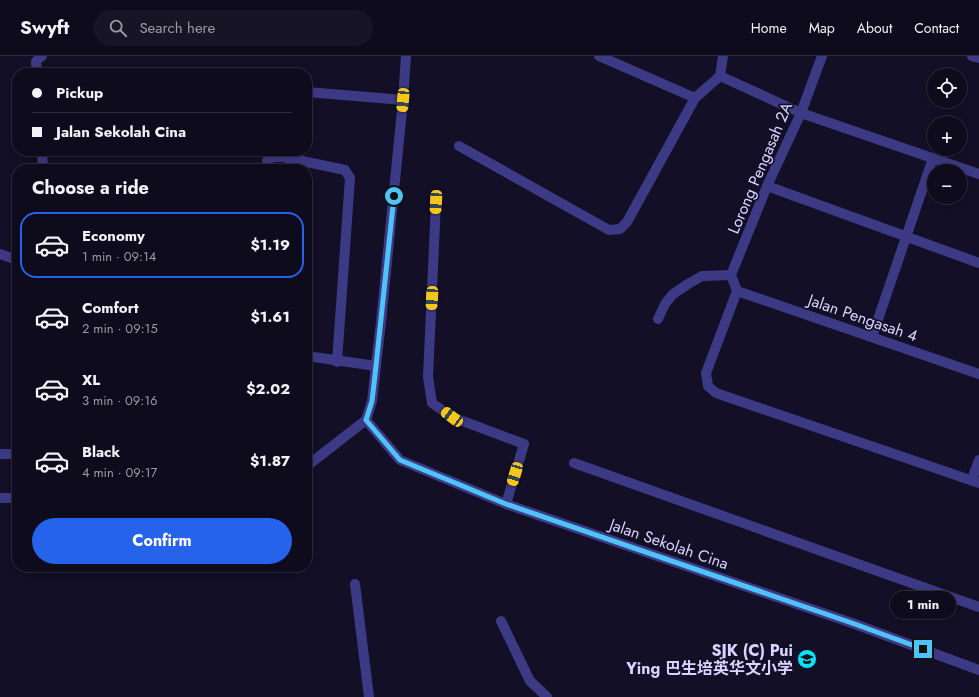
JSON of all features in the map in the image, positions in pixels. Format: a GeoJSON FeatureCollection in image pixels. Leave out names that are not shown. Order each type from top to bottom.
{"type":"FeatureCollection","features":[{"type":"Feature","properties":{"kind":"street"},"geometry":{"type":"LineString","coordinates":[[37,68],[36,61],[42,56]]}},
{"type":"Feature","properties":{"kind":"street"},"geometry":{"type":"LineString","coordinates":[[312,462],[366,420],[372,401],[403,100],[406,56]]}},
{"type":"Feature","properties":{"kind":"street"},"geometry":{"type":"LineString","coordinates":[[599,56],[695,98]]}},
{"type":"Feature","properties":{"kind":"street"},"geometry":{"type":"LineString","coordinates":[[458,146],[609,230],[620,229],[628,222],[695,98],[720,76],[722,56]]}},
{"type":"Feature","properties":{"kind":"street","name":"Lorong Pengasah 2A"},"geometry":{"type":"LineString","coordinates":[[731,275],[767,186],[801,113],[822,56]]}},
{"type":"Feature","properties":{"kind":"street"},"geometry":{"type":"LineString","coordinates":[[972,56],[979,58]]}},
{"type":"Feature","properties":{"kind":"street"},"geometry":{"type":"LineString","coordinates":[[720,76],[801,113],[979,174]]}},
{"type":"Feature","properties":{"kind":"street"},"geometry":{"type":"LineString","coordinates":[[312,92],[403,100]]}},
{"type":"Feature","properties":{"kind":"street"},"geometry":{"type":"LineString","coordinates":[[267,164],[267,161],[272,157],[283,157],[345,170],[350,178],[337,362]]}},
{"type":"Feature","properties":{"kind":"street"},"geometry":{"type":"LineString","coordinates":[[872,337],[933,158]]}},
{"type":"Feature","properties":{"kind":"street"},"geometry":{"type":"LineString","coordinates":[[767,186],[979,263]]}},
{"type":"Feature","properties":{"kind":"street"},"geometry":{"type":"LineString","coordinates":[[436,202],[428,377],[432,402],[452,417],[524,444],[506,504]]}},
{"type":"Feature","properties":{"kind":"street"},"geometry":{"type":"LineString","coordinates":[[0,254],[12,258]]}},
{"type":"Feature","properties":{"kind":"street"},"geometry":{"type":"LineString","coordinates":[[658,319],[665,304],[673,294],[688,284],[702,276],[731,275],[737,291],[706,373],[708,386],[716,393],[976,481],[979,460]]}},
{"type":"Feature","properties":{"kind":"street","name":"Jalan Pengasah 4"},"geometry":{"type":"LineString","coordinates":[[737,291],[979,374]]}},
{"type":"Feature","properties":{"kind":"street"},"geometry":{"type":"LineString","coordinates":[[312,357],[337,362],[376,366]]}},
{"type":"Feature","properties":{"kind":"street","name":"Jalan Sekolah Cina"},"geometry":{"type":"LineString","coordinates":[[366,420],[400,460],[506,504],[852,623],[979,670]]}},
{"type":"Feature","properties":{"kind":"street"},"geometry":{"type":"LineString","coordinates":[[0,454],[12,454]]}},
{"type":"Feature","properties":{"kind":"street"},"geometry":{"type":"LineString","coordinates":[[574,463],[979,607]]}},
{"type":"Feature","properties":{"kind":"street"},"geometry":{"type":"LineString","coordinates":[[0,498],[12,498]]}},
{"type":"Feature","properties":{"kind":"street"},"geometry":{"type":"LineString","coordinates":[[355,584],[368,697]]}},
{"type":"Feature","properties":{"kind":"street"},"geometry":{"type":"LineString","coordinates":[[501,621],[530,681],[547,697]]}},
{"type":"Feature","properties":{"kind":"place","name":"SJK (C) Pui Ying 巴生培英华文小学"},"geometry":{"type":"Point","coordinates":[807,659]}},
{"type":"Feature","properties":{"kind":"route"},"geometry":{"type":"LineString","coordinates":[[394,196],[372,401],[366,420],[400,460],[506,504],[852,623],[923,649]]}}]}
